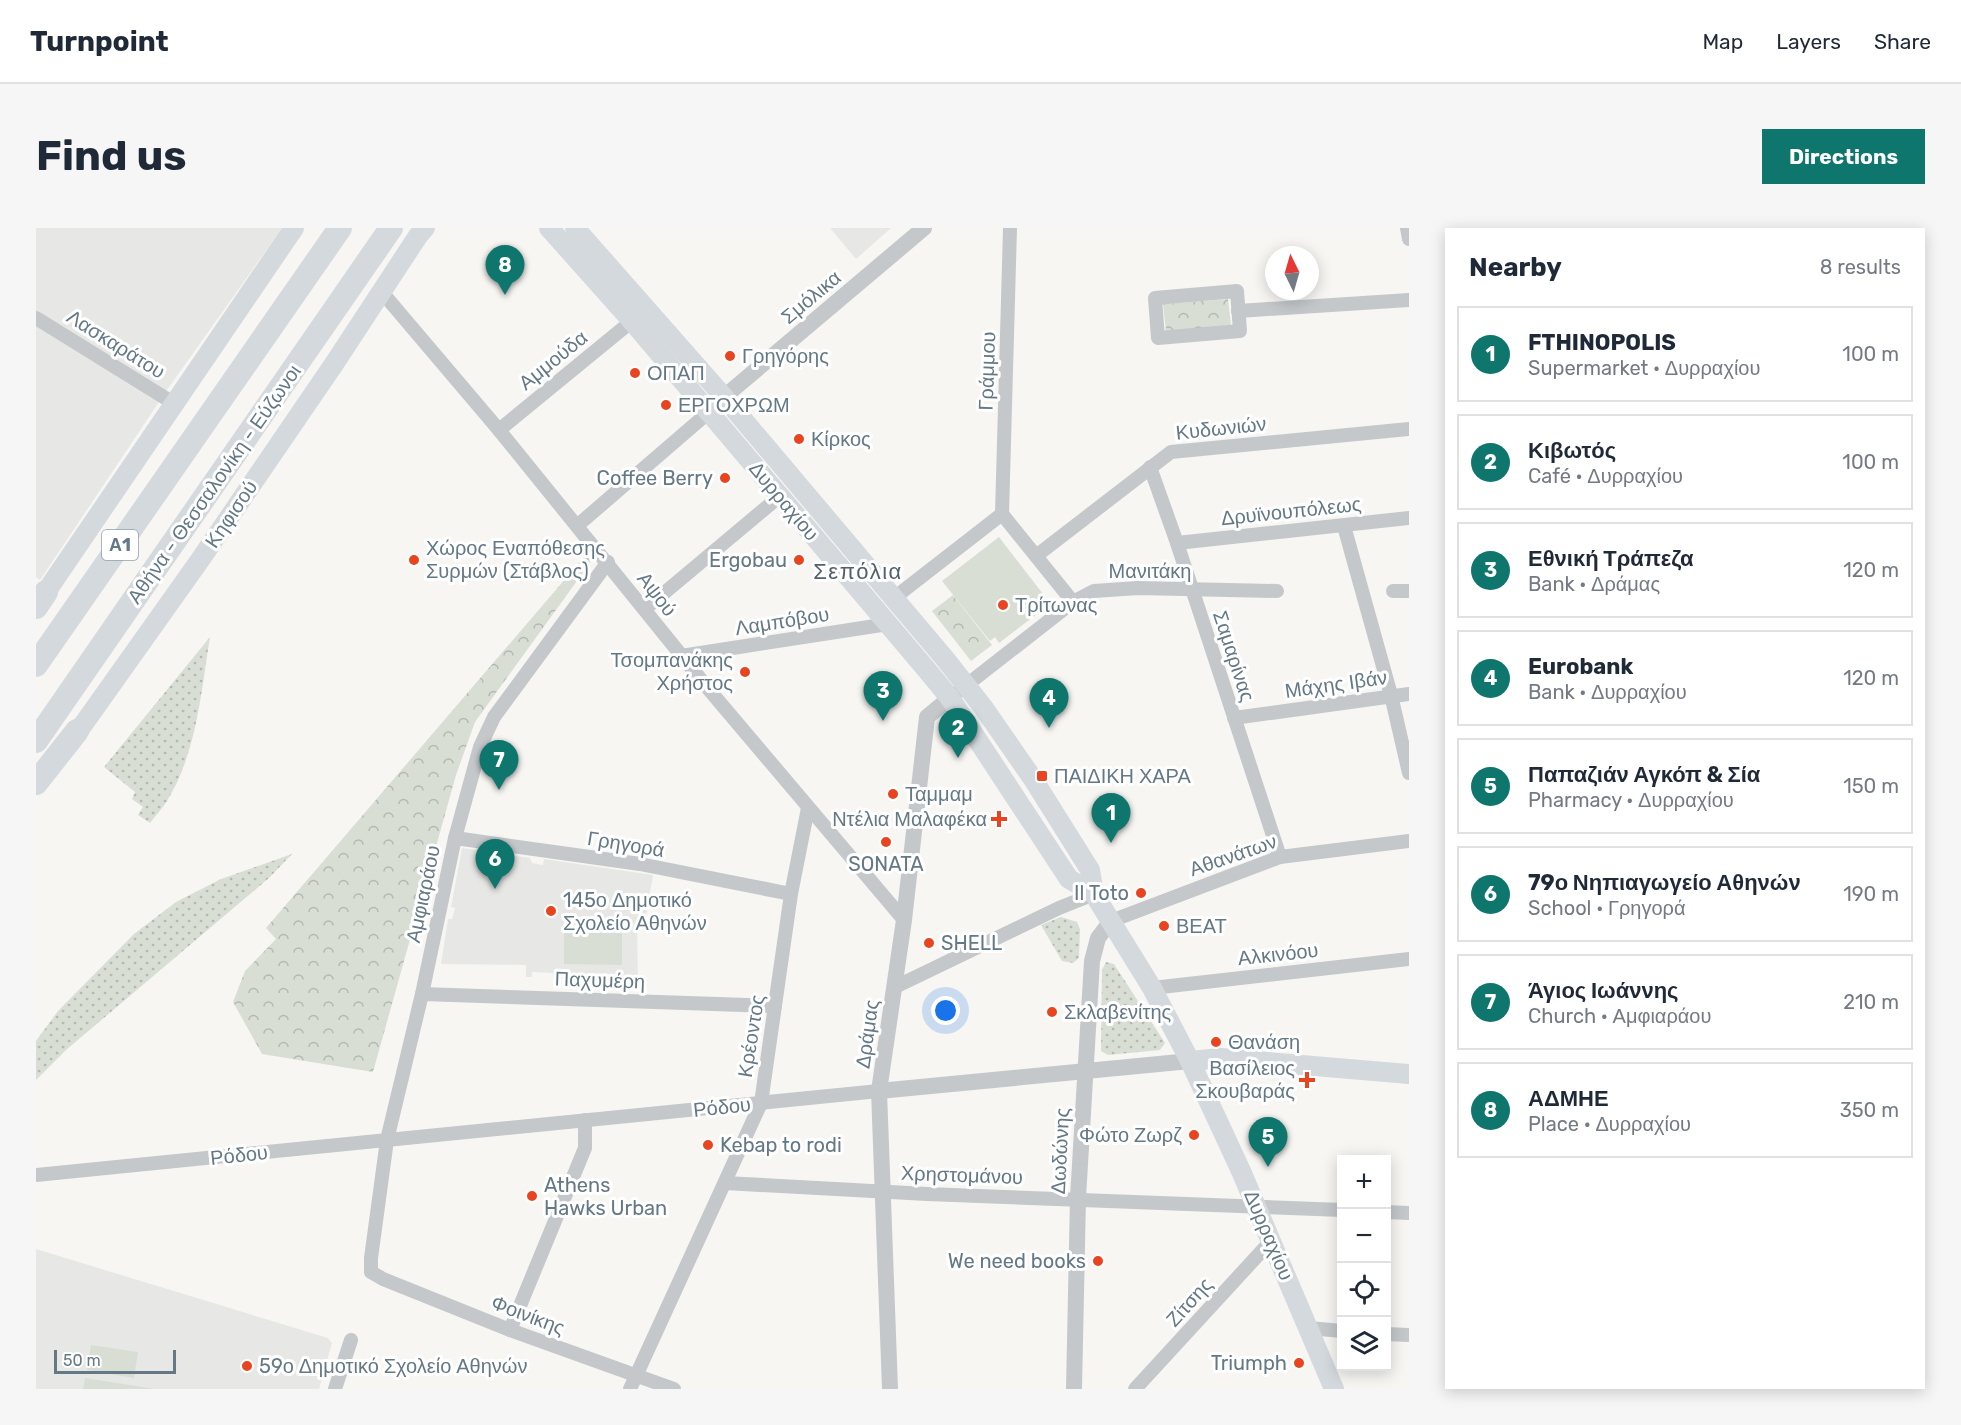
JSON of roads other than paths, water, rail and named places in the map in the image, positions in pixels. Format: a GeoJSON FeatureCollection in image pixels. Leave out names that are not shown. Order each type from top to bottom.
{"type":"FeatureCollection","features":[{"type":"Feature","properties":{"kind":"highway","name":"Α1"},"geometry":{"type":"LineString","coordinates":[[36,665],[340,228]]}},
{"type":"Feature","properties":{"kind":"highway","name":"Αθήνα - Θεσσαλονίκη - Εύζωνοι"},"geometry":{"type":"LineString","coordinates":[[36,741],[391,228]]}},
{"type":"Feature","properties":{"kind":"highway"},"geometry":{"type":"LineString","coordinates":[[36,783],[77,731]]}},
{"type":"Feature","properties":{"kind":"main road"},"geometry":{"type":"LineString","coordinates":[[38,597],[175,404],[294,228]]}},
{"type":"Feature","properties":{"kind":"main road","name":"Δυρραχίου"},"geometry":{"type":"LineString","coordinates":[[549,228],[632,321],[950,698],[1069,879],[1094,894]]}},
{"type":"Feature","properties":{"kind":"main road","name":"Δυρραχίου"},"geometry":{"type":"LineString","coordinates":[[575,228],[724,397],[894,598],[966,685],[1034,779],[1090,870],[1094,894],[1152,988],[1190,1061],[1256,1205],[1334,1389]]}},
{"type":"Feature","properties":{"kind":"main road","name":"Κηφισού"},"geometry":{"type":"LineString","coordinates":[[36,799],[77,731],[200,560],[422,231]]}},
{"type":"Feature","properties":{"kind":"main road","name":"Ρόδου"},"geometry":{"type":"LineString","coordinates":[[1190,1061],[1221,1058],[1409,1074]]}},
{"type":"Feature","properties":{"kind":"street","name":"Σμόλικα"},"geometry":{"type":"LineString","coordinates":[[724,397],[924,228]]}},
{"type":"Feature","properties":{"kind":"street","name":"Γράμμου"},"geometry":{"type":"LineString","coordinates":[[1002,514],[1010,228]]}},
{"type":"Feature","properties":{"kind":"street"},"geometry":{"type":"LineString","coordinates":[[1407,228],[1409,239]]}},
{"type":"Feature","properties":{"kind":"street","name":"Αψού"},"geometry":{"type":"LineString","coordinates":[[381,291],[500,430],[681,656],[904,920]]}},
{"type":"Feature","properties":{"kind":"street"},"geometry":{"type":"LineString","coordinates":[[1237,291],[1238,311],[1240,331],[1158,338],[1155,298],[1237,291]]}},
{"type":"Feature","properties":{"kind":"street"},"geometry":{"type":"LineString","coordinates":[[1238,311],[1409,300]]}},
{"type":"Feature","properties":{"kind":"street","name":"Λασκαράτου"},"geometry":{"type":"LineString","coordinates":[[36,318],[175,404]]}},
{"type":"Feature","properties":{"kind":"street","name":"Αμμούδα"},"geometry":{"type":"LineString","coordinates":[[500,430],[632,321]]}},
{"type":"Feature","properties":{"kind":"street"},"geometry":{"type":"LineString","coordinates":[[578,525],[709,412]]}},
{"type":"Feature","properties":{"kind":"street","name":"Κυδωνιών"},"geometry":{"type":"LineString","coordinates":[[1036,556],[1171,452],[1409,429]]}},
{"type":"Feature","properties":{"kind":"street","name":"Σαμαρίνας"},"geometry":{"type":"LineString","coordinates":[[1150,467],[1280,857]]}},
{"type":"Feature","properties":{"kind":"street"},"geometry":{"type":"LineString","coordinates":[[645,609],[780,496]]}},
{"type":"Feature","properties":{"kind":"street"},"geometry":{"type":"LineString","coordinates":[[894,598],[1002,514],[1073,602]]}},
{"type":"Feature","properties":{"kind":"street","name":"Δρυϊνουπόλεως"},"geometry":{"type":"LineString","coordinates":[[1177,543],[1409,518]]}},
{"type":"Feature","properties":{"kind":"street"},"geometry":{"type":"LineString","coordinates":[[1344,526],[1391,695],[1409,773]]}},
{"type":"Feature","properties":{"kind":"street","name":"Αμφιαράου"},"geometry":{"type":"LineString","coordinates":[[372,1272],[371,1258],[387,1140],[422,994],[455,838],[480,747],[494,717],[608,562]]}},
{"type":"Feature","properties":{"kind":"street","name":"Μανιτάκη"},"geometry":{"type":"LineString","coordinates":[[950,698],[1073,602],[1094,591],[1138,588],[1277,591]]}},
{"type":"Feature","properties":{"kind":"street"},"geometry":{"type":"LineString","coordinates":[[1393,591],[1409,591]]}},
{"type":"Feature","properties":{"kind":"street","name":"Λαμπόβου"},"geometry":{"type":"LineString","coordinates":[[681,656],[888,624]]}},
{"type":"Feature","properties":{"kind":"street","name":"Μάχης Ιβάν"},"geometry":{"type":"LineString","coordinates":[[1234,718],[1409,694]]}},
{"type":"Feature","properties":{"kind":"street","name":"Δράμας"},"geometry":{"type":"LineString","coordinates":[[890,1389],[879,1091],[904,920],[927,717],[950,698]]}},
{"type":"Feature","properties":{"kind":"street","name":"Κρέοντος"},"geometry":{"type":"LineString","coordinates":[[630,1389],[760,1103],[790,894],[808,808]]}},
{"type":"Feature","properties":{"kind":"street","name":"Γρηγορά"},"geometry":{"type":"LineString","coordinates":[[455,838],[640,864],[790,894]]}},
{"type":"Feature","properties":{"kind":"street","name":"Αθανάτων"},"geometry":{"type":"LineString","coordinates":[[1111,921],[1280,857],[1409,841]]}},
{"type":"Feature","properties":{"kind":"street"},"geometry":{"type":"LineString","coordinates":[[895,987],[1059,908],[1094,894]]}},
{"type":"Feature","properties":{"kind":"street","name":"Δωδώνης"},"geometry":{"type":"LineString","coordinates":[[1074,1389],[1078,1198],[1092,961],[1098,938],[1111,921]]}},
{"type":"Feature","properties":{"kind":"street","name":"Αλκινόου"},"geometry":{"type":"LineString","coordinates":[[1152,988],[1409,959]]}},
{"type":"Feature","properties":{"kind":"street","name":"Παχυμέρη"},"geometry":{"type":"LineString","coordinates":[[422,994],[775,1006]]}},
{"type":"Feature","properties":{"kind":"street","name":"Ρόδου"},"geometry":{"type":"LineString","coordinates":[[36,1174],[1190,1061]]}},
{"type":"Feature","properties":{"kind":"street"},"geometry":{"type":"LineString","coordinates":[[510,1330],[585,1148],[585,1120]]}},
{"type":"Feature","properties":{"kind":"street","name":"Χρηστομάνου"},"geometry":{"type":"LineString","coordinates":[[725,1183],[927,1194],[1078,1198],[1337,1210]]}},
{"type":"Feature","properties":{"kind":"street"},"geometry":{"type":"LineString","coordinates":[[1391,1212],[1409,1213]]}},
{"type":"Feature","properties":{"kind":"street","name":"Ζίτσης"},"geometry":{"type":"LineString","coordinates":[[1136,1389],[1271,1241]]}},
{"type":"Feature","properties":{"kind":"street","name":"Φοινίκης"},"geometry":{"type":"LineString","coordinates":[[372,1272],[375,1276],[510,1330],[674,1389]]}},
{"type":"Feature","properties":{"kind":"street"},"geometry":{"type":"LineString","coordinates":[[1310,1328],[1337,1331]]}},
{"type":"Feature","properties":{"kind":"street"},"geometry":{"type":"LineString","coordinates":[[1391,1334],[1409,1335]]}},
{"type":"Feature","properties":{"kind":"street"},"geometry":{"type":"LineString","coordinates":[[335,1389],[351,1340]]}},
{"type":"Feature","properties":{"kind":"place","name":"ΑΔΜΗΕ"},"geometry":{"type":"Point","coordinates":[505,295]}},
{"type":"Feature","properties":{"kind":"place","name":"Γρηγόρης"},"geometry":{"type":"Point","coordinates":[730,356]}},
{"type":"Feature","properties":{"kind":"place","name":"ΟΠΑΠ"},"geometry":{"type":"Point","coordinates":[635,373]}},
{"type":"Feature","properties":{"kind":"place","name":"ΕΡΓΟΧΡΩΜ"},"geometry":{"type":"Point","coordinates":[666,405]}},
{"type":"Feature","properties":{"kind":"place","name":"Κίρκος"},"geometry":{"type":"Point","coordinates":[799,439]}},
{"type":"Feature","properties":{"kind":"place","name":"Coffee Berry"},"geometry":{"type":"Point","coordinates":[725,478]}},
{"type":"Feature","properties":{"kind":"place","name":"Χώρος Εναπόθεσης Συρμών (Στάβλος)"},"geometry":{"type":"Point","coordinates":[414,560]}},
{"type":"Feature","properties":{"kind":"place","name":"Ergobau"},"geometry":{"type":"Point","coordinates":[799,560]}},
{"type":"Feature","properties":{"kind":"place","name":"Τρίτωνας"},"geometry":{"type":"Point","coordinates":[1003,605]}},
{"type":"Feature","properties":{"kind":"place","name":"Τσομπανάκης Χρήστος"},"geometry":{"type":"Point","coordinates":[745,672]}},
{"type":"Feature","properties":{"kind":"place","name":"Εθνική Τράπεζα"},"geometry":{"type":"Point","coordinates":[883,721]}},
{"type":"Feature","properties":{"kind":"place","name":"Eurobank"},"geometry":{"type":"Point","coordinates":[1049,728]}},
{"type":"Feature","properties":{"kind":"place","name":"Κιβωτός"},"geometry":{"type":"Point","coordinates":[958,758]}},
{"type":"Feature","properties":{"kind":"place","name":"ΠΑΙΔΙΚΗ ΧΑΡΑ"},"geometry":{"type":"Point","coordinates":[1042,776]}},
{"type":"Feature","properties":{"kind":"place","name":"Άγιος Ιωάννης"},"geometry":{"type":"Point","coordinates":[499,790]}},
{"type":"Feature","properties":{"kind":"place","name":"Ταμμαμ"},"geometry":{"type":"Point","coordinates":[893,794]}},
{"type":"Feature","properties":{"kind":"place","name":"Ντέλια Μαλαφέκα"},"geometry":{"type":"Point","coordinates":[999,819]}},
{"type":"Feature","properties":{"kind":"place","name":"SONATA"},"geometry":{"type":"Point","coordinates":[886,842]}},
{"type":"Feature","properties":{"kind":"place","name":"FTHINOPOLIS"},"geometry":{"type":"Point","coordinates":[1111,843]}},
{"type":"Feature","properties":{"kind":"place","name":"79ο Νηπιαγωγείο Αθηνών"},"geometry":{"type":"Point","coordinates":[495,889]}},
{"type":"Feature","properties":{"kind":"place","name":"Il Toto"},"geometry":{"type":"Point","coordinates":[1141,893]}},
{"type":"Feature","properties":{"kind":"place","name":"145ο Δημοτικό Σχολείο Αθηνών"},"geometry":{"type":"Point","coordinates":[551,911]}},
{"type":"Feature","properties":{"kind":"place","name":"ΒΕΑΤ"},"geometry":{"type":"Point","coordinates":[1164,926]}},
{"type":"Feature","properties":{"kind":"place","name":"SHELL"},"geometry":{"type":"Point","coordinates":[929,943]}},
{"type":"Feature","properties":{"kind":"place","name":"Σκλαβενίτης"},"geometry":{"type":"Point","coordinates":[1052,1012]}},
{"type":"Feature","properties":{"kind":"place","name":"Θανάση"},"geometry":{"type":"Point","coordinates":[1216,1042]}},
{"type":"Feature","properties":{"kind":"place","name":"Βασίλειος Σκουβαράς"},"geometry":{"type":"Point","coordinates":[1307,1080]}},
{"type":"Feature","properties":{"kind":"place","name":"Φώτο Ζωρζ"},"geometry":{"type":"Point","coordinates":[1194,1135]}},
{"type":"Feature","properties":{"kind":"place","name":"Kebap to rodi"},"geometry":{"type":"Point","coordinates":[708,1145]}},
{"type":"Feature","properties":{"kind":"place","name":"Παπαζιάν Αγκόπ & Σία"},"geometry":{"type":"Point","coordinates":[1268,1167]}},
{"type":"Feature","properties":{"kind":"place","name":"Athens Hawks Urban"},"geometry":{"type":"Point","coordinates":[532,1196]}},
{"type":"Feature","properties":{"kind":"place","name":"We need books"},"geometry":{"type":"Point","coordinates":[1098,1261]}},
{"type":"Feature","properties":{"kind":"place","name":"Triumph"},"geometry":{"type":"Point","coordinates":[1299,1363]}},
{"type":"Feature","properties":{"kind":"place","name":"59ο Δημοτικό Σχολείο Αθηνών"},"geometry":{"type":"Point","coordinates":[247,1366]}},
{"type":"Feature","properties":{"kind":"district","name":"Σεπόλια"},"geometry":{"type":"Point","coordinates":[858,571]}}]}
